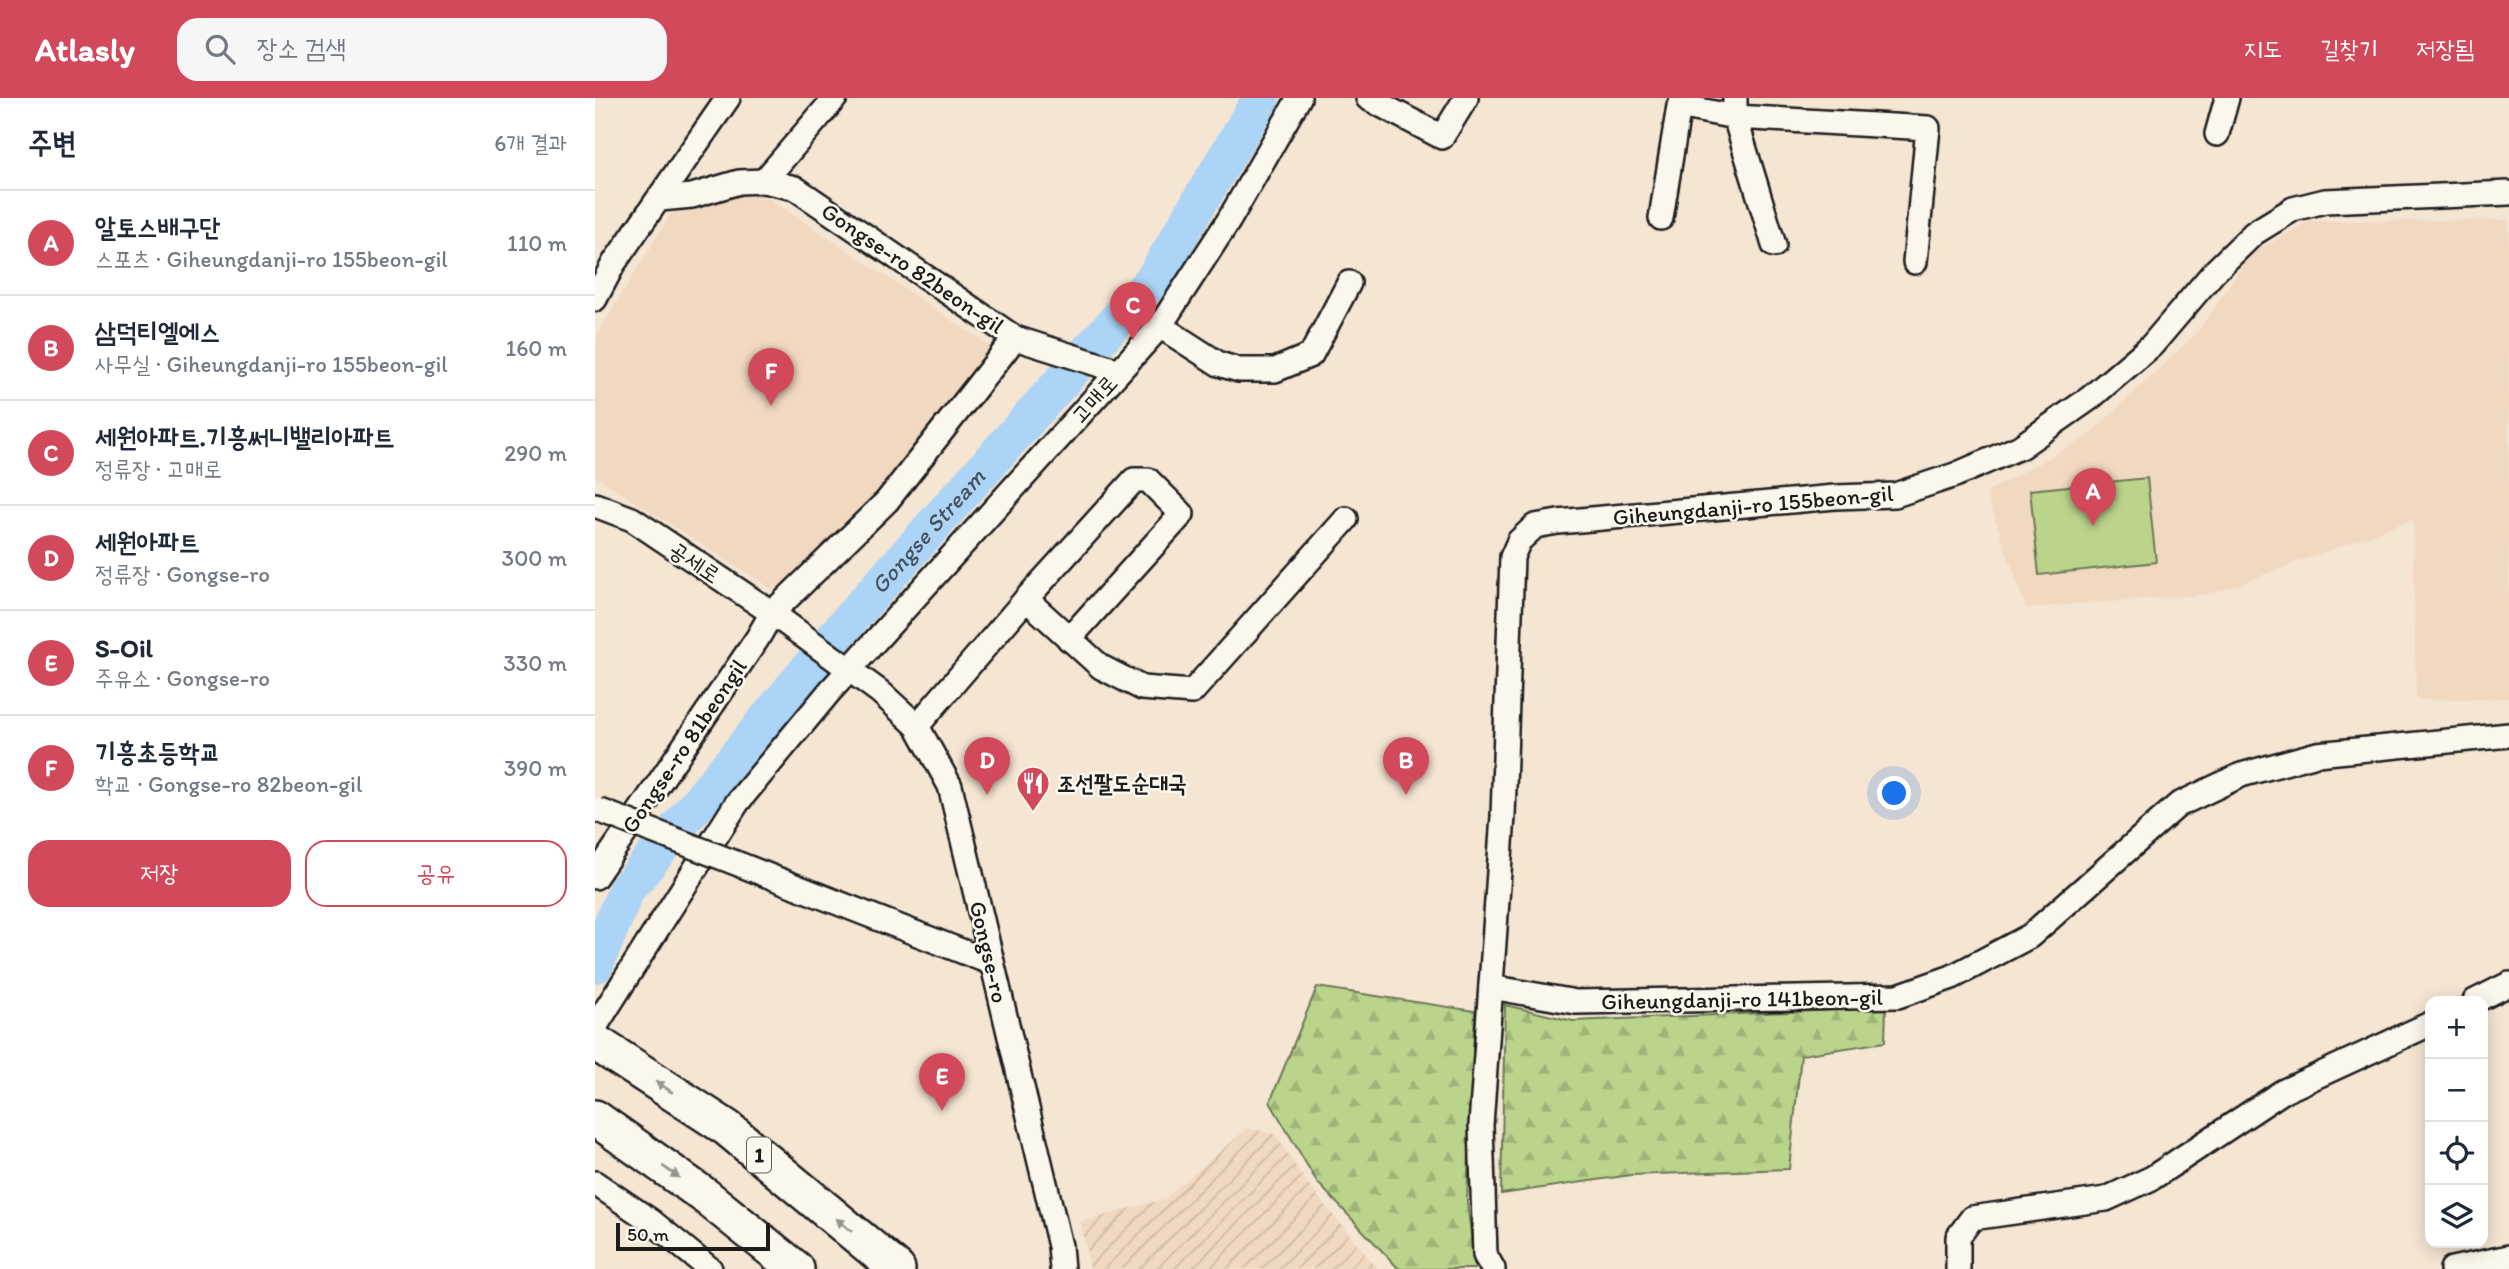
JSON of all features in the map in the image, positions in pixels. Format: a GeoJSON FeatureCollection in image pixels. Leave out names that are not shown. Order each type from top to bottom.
{"type":"FeatureCollection","features":[{"type":"Feature","properties":{"kind":"highway","name":"1"},"geometry":{"type":"LineString","coordinates":[[601,1041],[727,1128],[897,1269]]}},
{"type":"Feature","properties":{"kind":"highway"},"geometry":{"type":"LineString","coordinates":[[595,1118],[704,1195],[796,1269]]}},
{"type":"Feature","properties":{"kind":"street"},"geometry":{"type":"LineString","coordinates":[[595,299],[614,264],[728,98]]}},
{"type":"Feature","properties":{"kind":"street"},"geometry":{"type":"LineString","coordinates":[[764,181],[835,98]]}},
{"type":"Feature","properties":{"kind":"street","name":"고매로"},"geometry":{"type":"LineString","coordinates":[[601,1041],[737,803],[850,670],[1160,326],[1229,220],[1299,98]]}},
{"type":"Feature","properties":{"kind":"street"},"geometry":{"type":"LineString","coordinates":[[1368,98],[1442,136],[1465,98]]}},
{"type":"Feature","properties":{"kind":"street"},"geometry":{"type":"LineString","coordinates":[[2217,134],[2227,98]]}},
{"type":"Feature","properties":{"kind":"street"},"geometry":{"type":"LineString","coordinates":[[1661,218],[1679,106],[1735,107],[1928,128],[1915,262]]}},
{"type":"Feature","properties":{"kind":"street"},"geometry":{"type":"LineString","coordinates":[[1735,107],[1773,246]]}},
{"type":"Feature","properties":{"kind":"street","name":"Gongse-ro 82beon-gil"},"geometry":{"type":"LineString","coordinates":[[660,199],[692,196],[739,181],[764,181],[795,188],[1015,338],[887,501],[772,613]]}},
{"type":"Feature","properties":{"kind":"street","name":"Giheungdanji-ro 155beon-gil"},"geometry":{"type":"LineString","coordinates":[[1493,1269],[1485,1255],[1481,1125],[1503,816],[1512,557],[1519,541],[1535,526],[1835,497],[1895,495],[1955,475],[2021,447],[2090,398],[2153,345],[2214,272],[2254,233],[2293,209],[2325,201],[2509,193]]}},
{"type":"Feature","properties":{"kind":"street"},"geometry":{"type":"LineString","coordinates":[[1160,326],[1219,364],[1239,370],[1275,370],[1311,355],[1349,283]]}},
{"type":"Feature","properties":{"kind":"street"},"geometry":{"type":"LineString","coordinates":[[1015,338],[1119,371]]}},
{"type":"Feature","properties":{"kind":"street"},"geometry":{"type":"LineString","coordinates":[[917,726],[1026,599],[1134,480],[1148,480],[1182,514],[1069,639]]}},
{"type":"Feature","properties":{"kind":"street","name":"공세로"},"geometry":{"type":"LineString","coordinates":[[595,506],[632,519],[772,613],[850,670]]}},
{"type":"Feature","properties":{"kind":"street"},"geometry":{"type":"LineString","coordinates":[[1026,599],[1101,667],[1142,688],[1192,692],[1346,519]]}},
{"type":"Feature","properties":{"kind":"street","name":"Gongse-ro 81beongil"},"geometry":{"type":"LineString","coordinates":[[595,877],[772,613]]}},
{"type":"Feature","properties":{"kind":"street","name":"Gongse-ro"},"geometry":{"type":"LineString","coordinates":[[850,670],[880,692],[917,726],[950,786],[1060,1246],[1062,1269]]}},
{"type":"Feature","properties":{"kind":"street","name":"Giheungdanji-ro 141beon-gil"},"geometry":{"type":"LineString","coordinates":[[1491,988],[1576,1002],[1898,996],[1952,977],[2030,936],[2178,804],[2241,775],[2318,754],[2509,735]]}},
{"type":"Feature","properties":{"kind":"street"},"geometry":{"type":"LineString","coordinates":[[596,810],[992,963]]}},
{"type":"Feature","properties":{"kind":"street"},"geometry":{"type":"LineString","coordinates":[[2485,996],[2509,984]]}},
{"type":"Feature","properties":{"kind":"street"},"geometry":{"type":"LineString","coordinates":[[1958,1269],[1958,1237],[1972,1218],[2106,1199],[2152,1178],[2283,1092],[2425,1026]]}},
{"type":"Feature","properties":{"kind":"street"},"geometry":{"type":"LineString","coordinates":[[595,1183],[651,1221],[710,1269]]}},
{"type":"Feature","properties":{"kind":"street"},"geometry":{"type":"LineString","coordinates":[[2452,1269],[2509,1257]]}},
{"type":"Feature","properties":{"kind":"shaded area"},"geometry":{"type":"Polygon","coordinates":[[[727,195],[770,199],[993,348],[905,461],[798,577],[772,589],[595,476],[595,351],[598,333],[671,214],[727,195]]]}},
{"type":"Feature","properties":{"kind":"shaded area"},"geometry":{"type":"Polygon","coordinates":[[[2509,220],[2509,698],[2416,700],[2413,519],[2212,594],[2026,608],[1986,492],[2087,437],[2198,332],[2250,254],[2310,221],[2509,220]]]}},
{"type":"Feature","properties":{"kind":"shaded area"},"geometry":{"type":"Polygon","coordinates":[[[1248,1128],[1276,1135],[1308,1185],[1378,1269],[1090,1269],[1081,1222],[1164,1199],[1248,1128]]]}},
{"type":"Feature","properties":{"kind":"green space"},"geometry":{"type":"Polygon","coordinates":[[[2147,478],[2156,562],[2039,575],[2030,490],[2147,478]]]}},
{"type":"Feature","properties":{"kind":"green space"},"geometry":{"type":"Polygon","coordinates":[[[1317,987],[1475,1011],[1467,1201],[1475,1269],[1399,1269],[1317,1182],[1270,1102],[1317,987]]]}},
{"type":"Feature","properties":{"kind":"green space"},"geometry":{"type":"Polygon","coordinates":[[[1505,1005],[1573,1021],[1886,1008],[1885,1042],[1801,1055],[1789,1169],[1631,1175],[1501,1194],[1505,1005]]]}},
{"type":"Feature","properties":{"kind":"waterway","name":"Gongse Stream"},"geometry":{"type":"LineString","coordinates":[[595,965],[626,890],[848,621],[1155,277],[1261,98]]}},
{"type":"Feature","properties":{"kind":"place","name":"세원아파트.기흥써니밸리아파트"},"geometry":{"type":"Point","coordinates":[1133,340]}},
{"type":"Feature","properties":{"kind":"place","name":"기흥초등학교"},"geometry":{"type":"Point","coordinates":[771,406]}},
{"type":"Feature","properties":{"kind":"place","name":"알토스배구단"},"geometry":{"type":"Point","coordinates":[2093,526]}},
{"type":"Feature","properties":{"kind":"place","name":"세원아파트"},"geometry":{"type":"Point","coordinates":[987,795]}},
{"type":"Feature","properties":{"kind":"place","name":"삼덕티엘에스"},"geometry":{"type":"Point","coordinates":[1406,795]}},
{"type":"Feature","properties":{"kind":"place","name":"조선팔도순대국"},"geometry":{"type":"Point","coordinates":[1033,813]}},
{"type":"Feature","properties":{"kind":"place","name":"S-Oil"},"geometry":{"type":"Point","coordinates":[942,1111]}}]}
